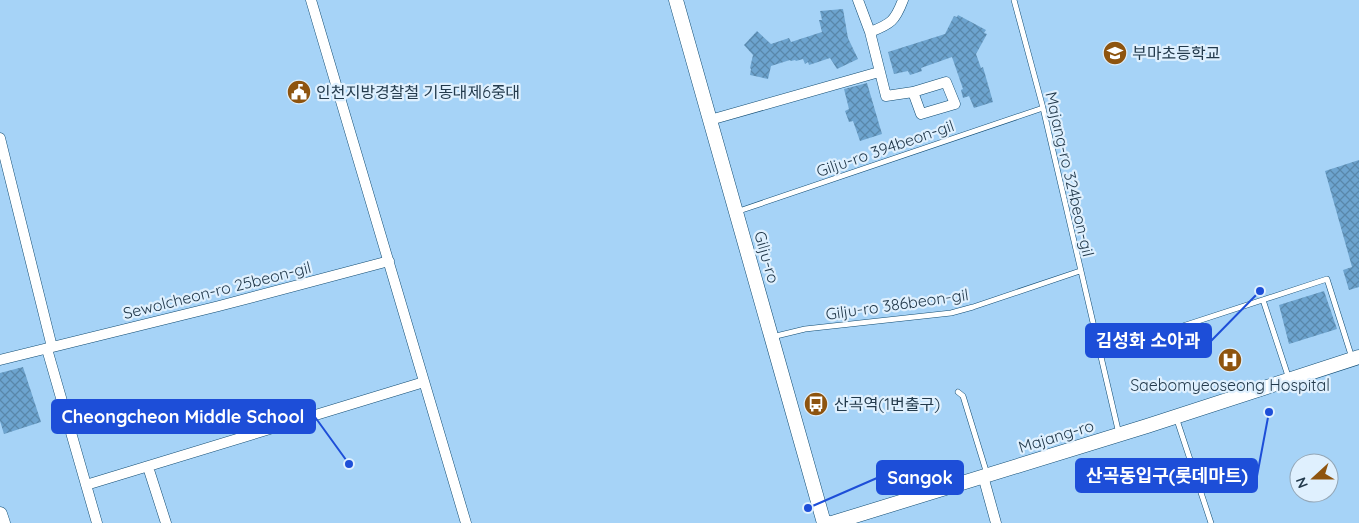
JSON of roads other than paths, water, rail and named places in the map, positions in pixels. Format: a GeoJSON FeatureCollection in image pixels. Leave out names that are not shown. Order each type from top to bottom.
{"type":"FeatureCollection","features":[{"type":"Feature","properties":{"kind":"main road","name":"Gilju-ro"},"geometry":{"type":"LineString","coordinates":[[676,0],[824,523]]}},
{"type":"Feature","properties":{"kind":"main road","name":"Majang-ro"},"geometry":{"type":"LineString","coordinates":[[832,523],[1119,435],[1356,358]]}},
{"type":"Feature","properties":{"kind":"main road"},"geometry":{"type":"LineString","coordinates":[[0,514],[3,523]]}},
{"type":"Feature","properties":{"kind":"street"},"geometry":{"type":"LineString","coordinates":[[311,0],[466,523]]}},
{"type":"Feature","properties":{"kind":"street"},"geometry":{"type":"LineString","coordinates":[[858,0],[870,32],[886,96],[913,92]]}},
{"type":"Feature","properties":{"kind":"street"},"geometry":{"type":"LineString","coordinates":[[870,32],[882,28],[896,17],[903,0]]}},
{"type":"Feature","properties":{"kind":"street"},"geometry":{"type":"LineString","coordinates":[[710,120],[879,72]]}},
{"type":"Feature","properties":{"kind":"street"},"geometry":{"type":"LineString","coordinates":[[0,138],[50,348],[97,523]]}},
{"type":"Feature","properties":{"kind":"street","name":"Sewolcheon-ro 25beon-gil"},"geometry":{"type":"LineString","coordinates":[[0,360],[219,306],[389,261]]}},
{"type":"Feature","properties":{"kind":"street"},"geometry":{"type":"LineString","coordinates":[[86,486],[424,382]]}},
{"type":"Feature","properties":{"kind":"street"},"geometry":{"type":"LineString","coordinates":[[148,467],[166,523]]}},
{"type":"Feature","properties":{"kind":"street"},"geometry":{"type":"LineString","coordinates":[[985,476],[996,523]]}},
{"type":"Feature","properties":{"kind":"lane","name":"Majang-ro 324beon-gil"},"geometry":{"type":"LineString","coordinates":[[1014,0],[1043,108],[1119,435]]}},
{"type":"Feature","properties":{"kind":"lane","name":"Gilju-ro 394beon-gil"},"geometry":{"type":"LineString","coordinates":[[736,212],[1043,108]]}},
{"type":"Feature","properties":{"kind":"lane","name":"Gilju-ro 386beon-gil"},"geometry":{"type":"LineString","coordinates":[[771,337],[805,329],[951,313],[1080,270]]}},
{"type":"Feature","properties":{"kind":"lane"},"geometry":{"type":"LineString","coordinates":[[1100,353],[1328,280],[1356,358]]}},
{"type":"Feature","properties":{"kind":"lane"},"geometry":{"type":"LineString","coordinates":[[1263,300],[1289,380]]}},
{"type":"Feature","properties":{"kind":"lane"},"geometry":{"type":"LineString","coordinates":[[958,392],[963,396],[985,476]]}},
{"type":"Feature","properties":{"kind":"lane"},"geometry":{"type":"LineString","coordinates":[[1176,417],[1210,523]]}},
{"type":"Feature","properties":{"kind":"place","name":"부마초등학교"},"geometry":{"type":"Point","coordinates":[1115,53]}},
{"type":"Feature","properties":{"kind":"place","name":"인천지방경찰철 기동대제6중대"},"geometry":{"type":"Point","coordinates":[299,92]}},
{"type":"Feature","properties":{"kind":"place","name":"김성화 소아과"},"geometry":{"type":"Point","coordinates":[1260,291]}},
{"type":"Feature","properties":{"kind":"place","name":"Saebomyeoseong Hospital"},"geometry":{"type":"Point","coordinates":[1230,360]}},
{"type":"Feature","properties":{"kind":"place","name":"산곡역(1번출구)"},"geometry":{"type":"Point","coordinates":[816,404]}},
{"type":"Feature","properties":{"kind":"place","name":"산곡동입구(롯데마트)"},"geometry":{"type":"Point","coordinates":[1269,412]}},
{"type":"Feature","properties":{"kind":"place","name":"Cheongcheon Middle School"},"geometry":{"type":"Point","coordinates":[349,464]}},
{"type":"Feature","properties":{"kind":"place","name":"Sangok"},"geometry":{"type":"Point","coordinates":[808,508]}}]}
